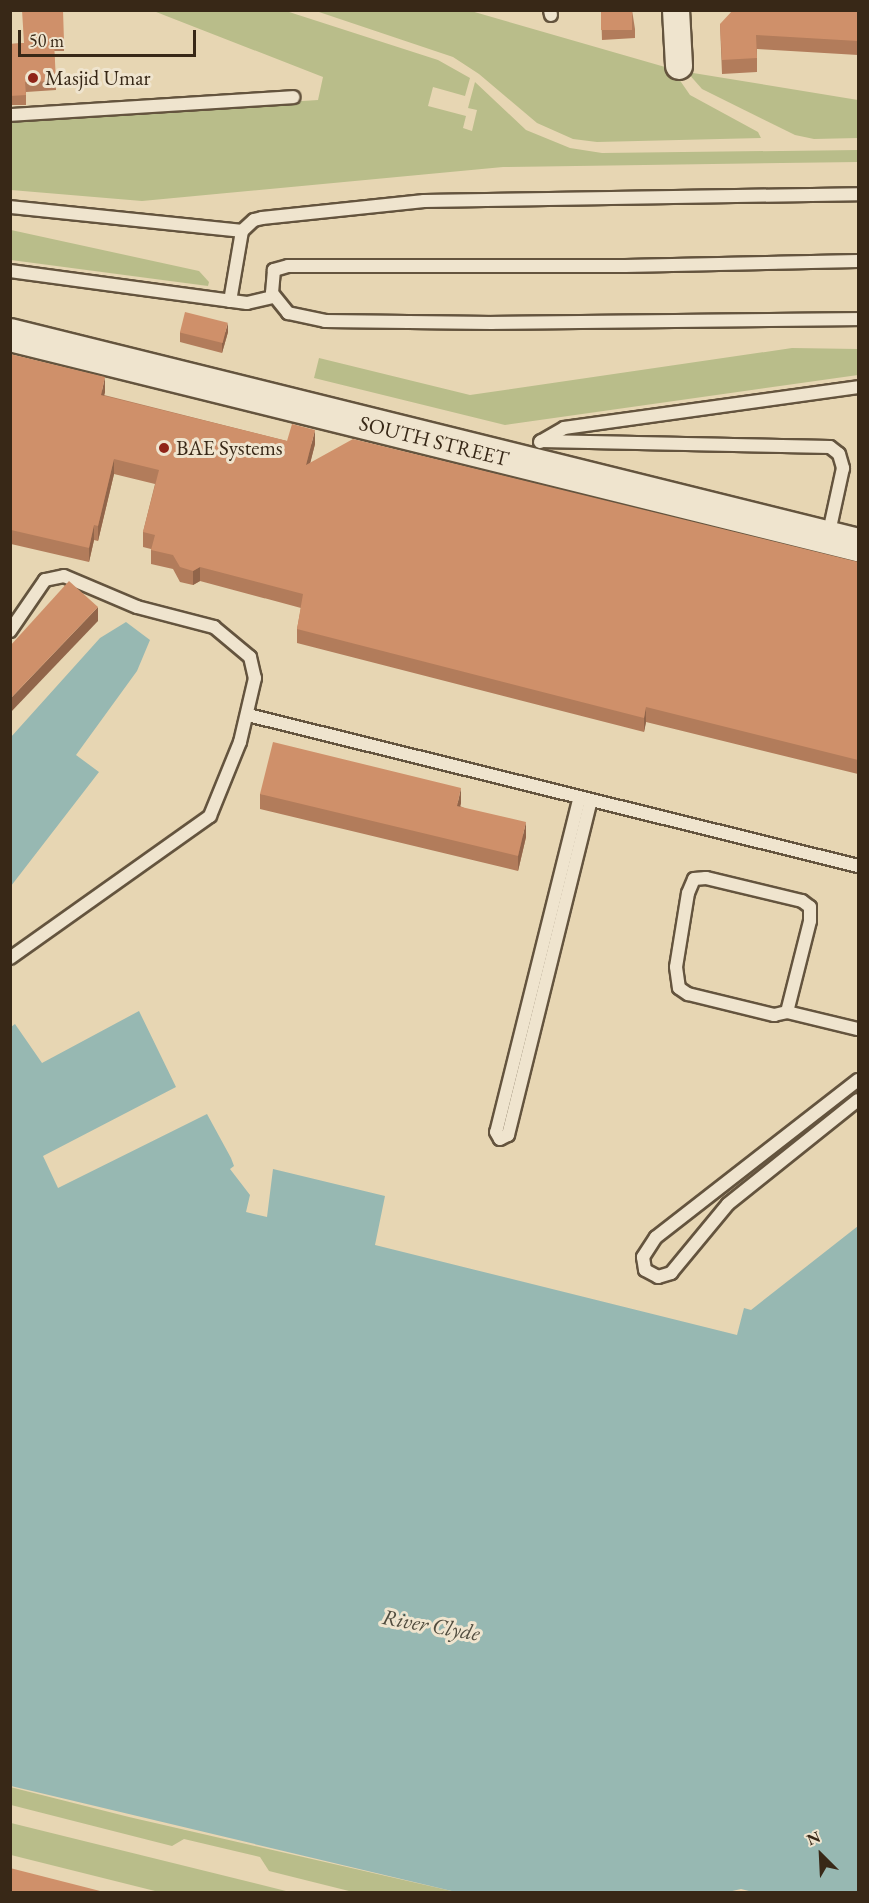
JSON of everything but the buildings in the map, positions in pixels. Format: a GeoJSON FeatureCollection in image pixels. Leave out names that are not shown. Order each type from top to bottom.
{"type":"FeatureCollection","features":[{"type":"Feature","properties":{"kind":"street"},"geometry":{"type":"LineString","coordinates":[[676,10],[679,66]]}},
{"type":"Feature","properties":{"kind":"street","name":"SOUTH STREET"},"geometry":{"type":"LineString","coordinates":[[10,335],[537,453],[858,545]]}},
{"type":"Feature","properties":{"kind":"lane"},"geometry":{"type":"LineString","coordinates":[[10,115],[293,97]]}},
{"type":"Feature","properties":{"kind":"lane"},"geometry":{"type":"LineString","coordinates":[[10,207],[242,231],[262,218],[424,201],[858,194]]}},
{"type":"Feature","properties":{"kind":"lane"},"geometry":{"type":"LineString","coordinates":[[230,301],[242,231]]}},
{"type":"Feature","properties":{"kind":"lane"},"geometry":{"type":"LineString","coordinates":[[858,261],[625,266],[288,266],[274,270],[273,297],[288,313],[319,321],[513,323],[858,319]]}},
{"type":"Feature","properties":{"kind":"lane"},"geometry":{"type":"LineString","coordinates":[[10,271],[230,301],[254,303],[273,297]]}},
{"type":"Feature","properties":{"kind":"lane"},"geometry":{"type":"LineString","coordinates":[[537,453],[564,428],[858,387]]}},
{"type":"Feature","properties":{"kind":"lane"},"geometry":{"type":"LineString","coordinates":[[537,453],[830,447],[839,454],[843,468],[828,538]]}},
{"type":"Feature","properties":{"kind":"lane"},"geometry":{"type":"LineString","coordinates":[[10,631],[40,586],[58,576],[137,607],[214,627],[253,663],[255,685],[248,715],[210,816],[10,958]]}},
{"type":"Feature","properties":{"kind":"lane"},"geometry":{"type":"LineString","coordinates":[[248,715],[584,801],[858,866]]}},
{"type":"Feature","properties":{"kind":"lane"},"geometry":{"type":"LineString","coordinates":[[584,801],[508,1135],[500,1139],[496,1132],[584,801]]}},
{"type":"Feature","properties":{"kind":"lane"},"geometry":{"type":"LineString","coordinates":[[787,1012],[810,921],[810,907],[802,901],[716,881],[694,879],[688,893],[676,967],[679,988],[688,994],[774,1015],[787,1012],[858,1029]]}},
{"type":"Feature","properties":{"kind":"lane"},"geometry":{"type":"LineString","coordinates":[[858,1080],[656,1238],[642,1257],[645,1270],[658,1277],[671,1273],[728,1204],[858,1100]]}},
{"type":"Feature","properties":{"kind":"green space"},"geometry":{"type":"Polygon","coordinates":[[[151,10],[286,11],[438,60],[470,78],[465,96],[433,87],[428,106],[466,116],[463,128],[472,131],[477,110],[468,108],[475,82],[526,130],[570,148],[602,153],[858,150],[858,162],[503,167],[142,201],[11,190],[11,120],[318,100],[323,77],[151,10]]]}},
{"type":"Feature","properties":{"kind":"green space"},"geometry":{"type":"Polygon","coordinates":[[[316,11],[471,11],[672,69],[690,95],[758,132],[761,138],[597,142],[573,139],[537,123],[479,74],[453,57],[316,11]]]}},
{"type":"Feature","properties":{"kind":"green space"},"geometry":{"type":"Polygon","coordinates":[[[687,72],[858,100],[858,138],[814,139],[795,135],[702,89],[687,72]]]}},
{"type":"Feature","properties":{"kind":"green space"},"geometry":{"type":"Polygon","coordinates":[[[11,230],[199,271],[209,282],[208,286],[11,260],[11,230]]]}},
{"type":"Feature","properties":{"kind":"green space"},"geometry":{"type":"Polygon","coordinates":[[[792,348],[858,349],[858,375],[505,425],[314,378],[319,358],[470,395],[792,348]]]}},
{"type":"Feature","properties":{"kind":"green space"},"geometry":{"type":"Polygon","coordinates":[[[10,1787],[129,1817],[456,1892],[353,1892],[269,1871],[260,1857],[184,1839],[172,1846],[11,1805],[10,1787]]]}},
{"type":"Feature","properties":{"kind":"green space"},"geometry":{"type":"Polygon","coordinates":[[[10,1823],[290,1892],[159,1892],[11,1855],[10,1823]]]}},
{"type":"Feature","properties":{"kind":"water"},"geometry":{"type":"Polygon","coordinates":[[[126,622],[150,640],[137,671],[76,755],[99,772],[11,886],[11,737],[100,638],[126,622]]]}},
{"type":"Feature","properties":{"kind":"water","name":"River Clyde"},"geometry":{"type":"Polygon","coordinates":[[[139,1011],[176,1087],[43,1156],[58,1188],[207,1114],[231,1158],[234,1166],[230,1169],[250,1195],[246,1212],[267,1217],[273,1169],[385,1196],[375,1245],[737,1335],[744,1308],[751,1310],[858,1226],[858,1892],[753,1892],[741,1889],[728,1892],[456,1892],[11,1786],[11,1027],[15,1024],[42,1063],[139,1011]]]}},
{"type":"Feature","properties":{"kind":"place","name":"Masjid Umar"},"geometry":{"type":"Point","coordinates":[33,78]}},
{"type":"Feature","properties":{"kind":"place","name":"BAE Systems"},"geometry":{"type":"Point","coordinates":[164,448]}}]}
